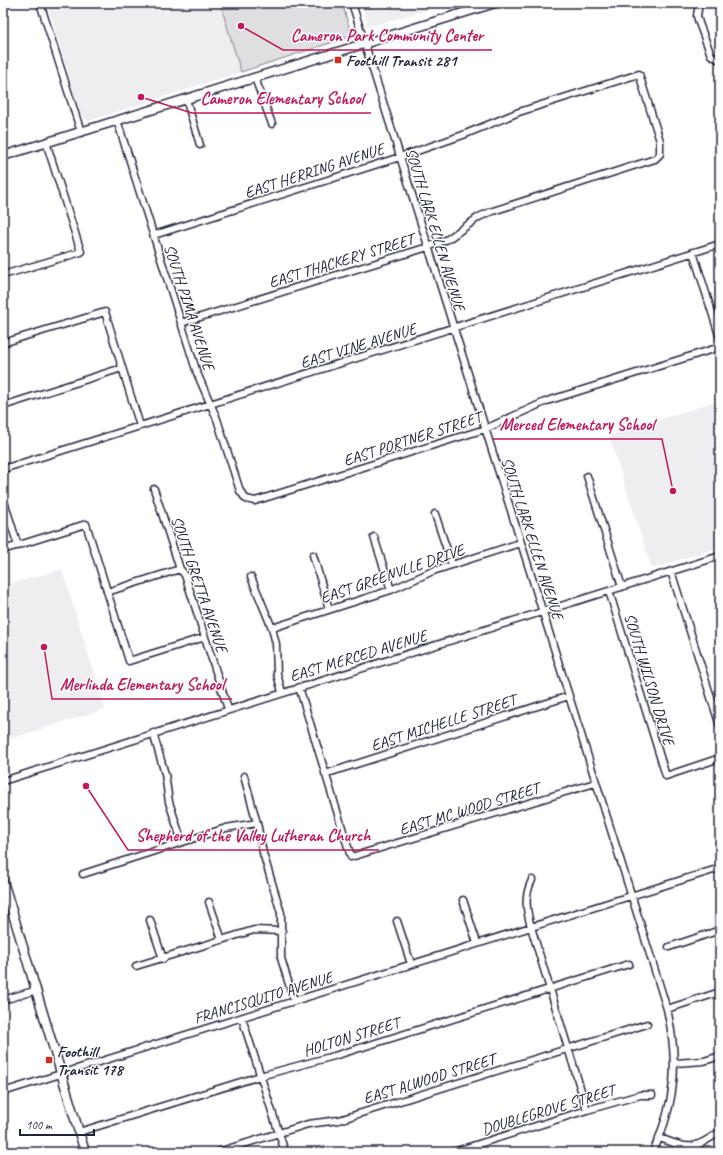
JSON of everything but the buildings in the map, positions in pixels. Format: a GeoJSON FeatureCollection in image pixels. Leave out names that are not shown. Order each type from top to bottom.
{"type":"FeatureCollection","features":[{"type":"Feature","properties":{"kind":"main road"},"geometry":{"type":"LineString","coordinates":[[3,156],[495,3]]}},
{"type":"Feature","properties":{"kind":"main road"},"geometry":{"type":"LineString","coordinates":[[3,881],[85,1152]]}},
{"type":"Feature","properties":{"kind":"street"},"geometry":{"type":"LineString","coordinates":[[40,3],[81,132]]}},
{"type":"Feature","properties":{"kind":"street","name":"SOUTH LARK ELLEN AVENUE"},"geometry":{"type":"LineString","coordinates":[[352,3],[667,1009]]}},
{"type":"Feature","properties":{"kind":"street"},"geometry":{"type":"LineString","coordinates":[[699,3],[697,16],[699,23],[711,55],[720,60]]}},
{"type":"Feature","properties":{"kind":"street","name":"EAST HERRING AVENUE"},"geometry":{"type":"LineString","coordinates":[[154,235],[400,157],[463,135],[519,112],[640,74],[660,141],[660,154]]}},
{"type":"Feature","properties":{"kind":"street"},"geometry":{"type":"LineString","coordinates":[[255,78],[272,124]]}},
{"type":"Feature","properties":{"kind":"street"},"geometry":{"type":"LineString","coordinates":[[186,100],[200,145]]}},
{"type":"Feature","properties":{"kind":"street","name":"SOUTH PIMA AVENUE"},"geometry":{"type":"LineString","coordinates":[[117,120],[197,373],[217,419],[240,491],[246,498]]}},
{"type":"Feature","properties":{"kind":"street"},"geometry":{"type":"LineString","coordinates":[[3,276],[81,252],[46,142]]}},
{"type":"Feature","properties":{"kind":"street","name":"EAST THACKERY STREET"},"geometry":{"type":"LineString","coordinates":[[181,322],[448,239],[479,217],[490,212],[649,163],[660,154]]}},
{"type":"Feature","properties":{"kind":"street","name":"EAST VINE AVENUE"},"geometry":{"type":"LineString","coordinates":[[3,469],[720,244]]}},
{"type":"Feature","properties":{"kind":"street"},"geometry":{"type":"LineString","coordinates":[[693,252],[720,338]]}},
{"type":"Feature","properties":{"kind":"street"},"geometry":{"type":"LineString","coordinates":[[3,343],[105,312],[140,426]]}},
{"type":"Feature","properties":{"kind":"street","name":"EAST PORTNER STREET"},"geometry":{"type":"LineString","coordinates":[[246,498],[255,501],[485,429],[547,401],[720,347]]}},
{"type":"Feature","properties":{"kind":"street"},"geometry":{"type":"LineString","coordinates":[[3,406],[122,368]]}},
{"type":"Feature","properties":{"kind":"street"},"geometry":{"type":"LineString","coordinates":[[586,476],[622,587]]}},
{"type":"Feature","properties":{"kind":"street","name":"SOUTH GRETTA AVENUE"},"geometry":{"type":"LineString","coordinates":[[154,489],[180,569],[185,575],[228,709]]}},
{"type":"Feature","properties":{"kind":"street"},"geometry":{"type":"LineString","coordinates":[[3,498],[18,546]]}},
{"type":"Feature","properties":{"kind":"street"},"geometry":{"type":"LineString","coordinates":[[435,514],[452,565]]}},
{"type":"Feature","properties":{"kind":"street"},"geometry":{"type":"LineString","coordinates":[[3,550],[86,524],[129,661],[205,637]]}},
{"type":"Feature","properties":{"kind":"street"},"geometry":{"type":"LineString","coordinates":[[374,537],[391,590]]}},
{"type":"Feature","properties":{"kind":"street","name":"EAST GREENVLLE DRIVE"},"geometry":{"type":"LineString","coordinates":[[272,628],[391,590],[452,565],[520,543]]}},
{"type":"Feature","properties":{"kind":"street"},"geometry":{"type":"LineString","coordinates":[[312,555],[329,609]]}},
{"type":"Feature","properties":{"kind":"street","name":"EAST MERCED AVENUE"},"geometry":{"type":"LineString","coordinates":[[3,781],[282,692],[720,556]]}},
{"type":"Feature","properties":{"kind":"street"},"geometry":{"type":"LineString","coordinates":[[107,592],[180,569]]}},
{"type":"Feature","properties":{"kind":"street"},"geometry":{"type":"LineString","coordinates":[[671,571],[720,726]]}},
{"type":"Feature","properties":{"kind":"street"},"geometry":{"type":"LineString","coordinates":[[251,577],[272,628],[276,644],[277,674],[282,692]]}},
{"type":"Feature","properties":{"kind":"street","name":"SOUTH WILSON DRIVE"},"geometry":{"type":"LineString","coordinates":[[609,591],[666,776],[720,758]]}},
{"type":"Feature","properties":{"kind":"street"},"geometry":{"type":"LineString","coordinates":[[299,687],[325,774]]}},
{"type":"Feature","properties":{"kind":"street","name":"EAST MICHELLE STREET"},"geometry":{"type":"LineString","coordinates":[[325,774],[568,696]]}},
{"type":"Feature","properties":{"kind":"street"},"geometry":{"type":"LineString","coordinates":[[154,733],[165,774],[169,802],[182,842]]}},
{"type":"Feature","properties":{"kind":"street","name":"EAST MC WOOD STREET"},"geometry":{"type":"LineString","coordinates":[[325,774],[351,857],[595,783]]}},
{"type":"Feature","properties":{"kind":"street"},"geometry":{"type":"LineString","coordinates":[[244,776],[263,853],[281,913],[281,958],[294,1001]]}},
{"type":"Feature","properties":{"kind":"street"},"geometry":{"type":"LineString","coordinates":[[83,874],[226,828],[257,824]]}},
{"type":"Feature","properties":{"kind":"street","name":"FRANCISQUITO AVENUE"},"geometry":{"type":"LineString","coordinates":[[3,1092],[411,964],[632,897],[720,868]]}},
{"type":"Feature","properties":{"kind":"street"},"geometry":{"type":"LineString","coordinates":[[532,880],[526,891],[526,906],[531,927],[587,1110]]}},
{"type":"Feature","properties":{"kind":"street"},"geometry":{"type":"LineString","coordinates":[[463,900],[477,944]]}},
{"type":"Feature","properties":{"kind":"street"},"geometry":{"type":"LineString","coordinates":[[210,902],[222,940]]}},
{"type":"Feature","properties":{"kind":"street"},"geometry":{"type":"LineString","coordinates":[[150,920],[163,959]]}},
{"type":"Feature","properties":{"kind":"street"},"geometry":{"type":"LineString","coordinates":[[397,921],[411,964]]}},
{"type":"Feature","properties":{"kind":"street"},"geometry":{"type":"LineString","coordinates":[[136,966],[254,930],[282,931]]}},
{"type":"Feature","properties":{"kind":"street"},"geometry":{"type":"LineString","coordinates":[[669,947],[720,930]]}},
{"type":"Feature","properties":{"kind":"street","name":"HOLTON STREET"},"geometry":{"type":"LineString","coordinates":[[79,1132],[260,1076],[334,1056],[629,964]]}},
{"type":"Feature","properties":{"kind":"street"},"geometry":{"type":"LineString","coordinates":[[3,1000],[37,990]]}},
{"type":"Feature","properties":{"kind":"street"},"geometry":{"type":"LineString","coordinates":[[653,1152],[660,1138],[672,1094],[675,1063],[673,1037],[667,1009],[720,992]]}},
{"type":"Feature","properties":{"kind":"street"},"geometry":{"type":"LineString","coordinates":[[242,1018],[285,1152]]}},
{"type":"Feature","properties":{"kind":"street","name":"EAST ALWOOD STREET"},"geometry":{"type":"LineString","coordinates":[[218,1152],[308,1124],[339,1120],[647,1024]]}},
{"type":"Feature","properties":{"kind":"street"},"geometry":{"type":"LineString","coordinates":[[675,1063],[704,1061],[720,1056]]}},
{"type":"Feature","properties":{"kind":"street","name":"DOUBLEGROVE STREET"},"geometry":{"type":"LineString","coordinates":[[453,1152],[587,1110],[640,1096],[652,1095]]}},
{"type":"Feature","properties":{"kind":"street"},"geometry":{"type":"LineString","coordinates":[[660,1138],[682,1146],[692,1147],[720,1132]]}},
{"type":"Feature","properties":{"kind":"shaded area"},"geometry":{"type":"Polygon","coordinates":[[[47,3],[220,3],[241,72],[89,121],[81,116],[47,3]]]}},
{"type":"Feature","properties":{"kind":"shaded area"},"geometry":{"type":"Polygon","coordinates":[[[220,3],[342,3],[352,36],[241,72],[220,3]]]}},
{"type":"Feature","properties":{"kind":"shaded area"},"geometry":{"type":"Polygon","coordinates":[[[361,3],[451,3],[368,27],[361,3]]]}},
{"type":"Feature","properties":{"kind":"shaded area"},"geometry":{"type":"Polygon","coordinates":[[[720,400],[720,547],[652,569],[609,436],[720,400]]]}},
{"type":"Feature","properties":{"kind":"shaded area"},"geometry":{"type":"Polygon","coordinates":[[[62,569],[105,709],[3,741],[3,586],[62,569]]]}},
{"type":"Feature","properties":{"kind":"place","name":"Cameron Park Community Center"},"geometry":{"type":"Point","coordinates":[241,26]}},
{"type":"Feature","properties":{"kind":"place","name":"Foothill Transit 281"},"geometry":{"type":"Point","coordinates":[338,60]}},
{"type":"Feature","properties":{"kind":"place","name":"Cameron Elementary School"},"geometry":{"type":"Point","coordinates":[141,97]}},
{"type":"Feature","properties":{"kind":"place","name":"Merced Elementary School"},"geometry":{"type":"Point","coordinates":[673,491]}},
{"type":"Feature","properties":{"kind":"place","name":"Merlinda Elementary School"},"geometry":{"type":"Point","coordinates":[44,647]}},
{"type":"Feature","properties":{"kind":"place","name":"Shepherd of the Valley Lutheran Church"},"geometry":{"type":"Point","coordinates":[86,786]}},
{"type":"Feature","properties":{"kind":"place","name":"Foothill Transit 178"},"geometry":{"type":"Point","coordinates":[49,1060]}}]}
